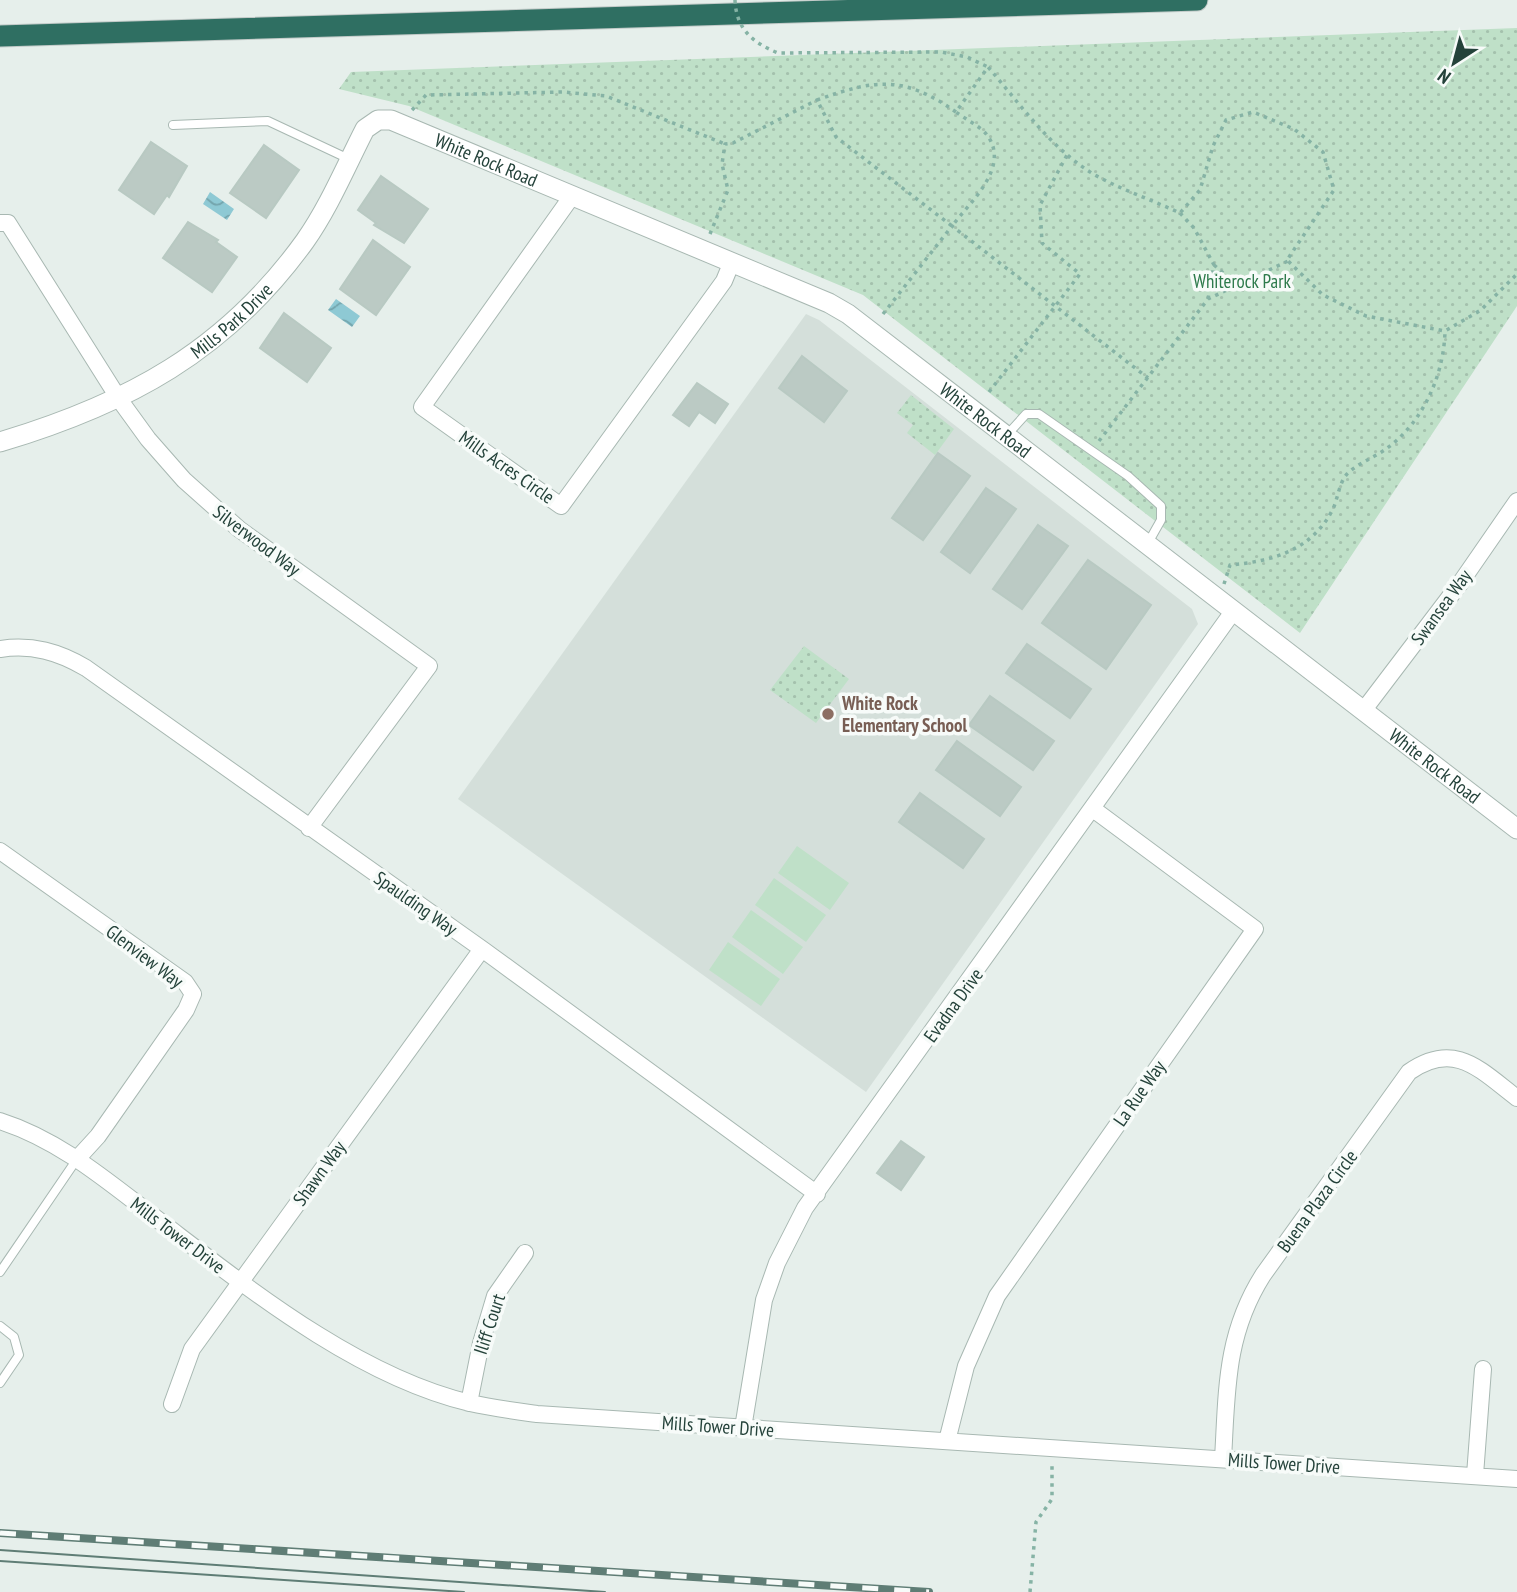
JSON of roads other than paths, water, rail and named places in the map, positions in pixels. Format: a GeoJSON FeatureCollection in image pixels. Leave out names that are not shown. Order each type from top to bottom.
{"type":"FeatureCollection","features":[{"type":"Feature","properties":{"kind":"highway"},"geometry":{"type":"LineString","coordinates":[[0,36],[1197,0]]}},
{"type":"Feature","properties":{"kind":"street","name":"Mills Park Drive"},"geometry":{"type":"LineString","coordinates":[[0,442],[66,422],[119,399],[163,374],[205,345],[258,296],[304,241],[365,129],[378,120],[391,120]]}},
{"type":"Feature","properties":{"kind":"street","name":"White Rock Road"},"geometry":{"type":"LineString","coordinates":[[391,120],[848,314],[1232,613],[1517,829]]}},
{"type":"Feature","properties":{"kind":"street","name":"Mills Acres Circle"},"geometry":{"type":"LineString","coordinates":[[572,196],[422,407],[561,506],[723,281],[731,264]]}},
{"type":"Feature","properties":{"kind":"street","name":"Silverwood Way"},"geometry":{"type":"LineString","coordinates":[[0,223],[8,223],[119,399],[148,439],[211,505],[429,666],[309,828]]}},
{"type":"Feature","properties":{"kind":"street","name":"Swansea Way"},"geometry":{"type":"LineString","coordinates":[[1363,711],[1517,501]]}},
{"type":"Feature","properties":{"kind":"street","name":"Evadna Drive"},"geometry":{"type":"LineString","coordinates":[[743,1428],[764,1300],[777,1264],[806,1208],[1232,613]]}},
{"type":"Feature","properties":{"kind":"street","name":"Spaulding Way"},"geometry":{"type":"LineString","coordinates":[[0,649],[32,647],[69,658],[482,949],[817,1194]]}},
{"type":"Feature","properties":{"kind":"street","name":"La Rue Way"},"geometry":{"type":"LineString","coordinates":[[947,1441],[966,1366],[997,1296],[1255,929],[1093,809]]}},
{"type":"Feature","properties":{"kind":"street","name":"Glenview Way"},"geometry":{"type":"LineString","coordinates":[[0,851],[185,982],[193,994],[186,1010],[98,1136],[78,1159]]}},
{"type":"Feature","properties":{"kind":"street","name":"Shawn Way"},"geometry":{"type":"LineString","coordinates":[[172,1405],[192,1349],[482,949]]}},
{"type":"Feature","properties":{"kind":"street","name":"Buena Plaza Circle"},"geometry":{"type":"LineString","coordinates":[[1223,1459],[1229,1367],[1236,1328],[1244,1310],[1263,1275],[1409,1072],[1424,1062],[1442,1057],[1460,1059],[1477,1067],[1517,1098]]}},
{"type":"Feature","properties":{"kind":"street","name":"Mills Tower Drive"},"geometry":{"type":"LineString","coordinates":[[0,1121],[38,1135],[78,1159],[240,1282],[343,1348],[389,1372],[469,1403],[537,1414],[1517,1479]]}},
{"type":"Feature","properties":{"kind":"street","name":"Iliff Court"},"geometry":{"type":"LineString","coordinates":[[469,1403],[481,1343],[495,1296],[526,1252]]}},
{"type":"Feature","properties":{"kind":"street"},"geometry":{"type":"LineString","coordinates":[[1475,1475],[1483,1369]]}},
{"type":"Feature","properties":{"kind":"lane"},"geometry":{"type":"LineString","coordinates":[[173,125],[268,121],[349,159]]}},
{"type":"Feature","properties":{"kind":"lane"},"geometry":{"type":"LineString","coordinates":[[1007,436],[1026,414],[1039,414],[1153,496],[1162,514],[1147,545]]}},
{"type":"Feature","properties":{"kind":"lane"},"geometry":{"type":"LineString","coordinates":[[0,1272],[78,1159]]}},
{"type":"Feature","properties":{"kind":"lane"},"geometry":{"type":"LineString","coordinates":[[0,1326],[14,1337],[19,1355],[0,1383]]}},
{"type":"Feature","properties":{"kind":"water"},"geometry":{"type":"Polygon","coordinates":[[[210,192],[234,209],[227,220],[203,204],[210,192]]]}},
{"type":"Feature","properties":{"kind":"water"},"geometry":{"type":"Polygon","coordinates":[[[336,299],[360,316],[352,327],[328,310],[336,299]]]}},
{"type":"Feature","properties":{"kind":"tram line"},"geometry":{"type":"LineString","coordinates":[[0,1550],[605,1592]]}},
{"type":"Feature","properties":{"kind":"tram line"},"geometry":{"type":"LineString","coordinates":[[0,1561],[464,1592]]}},
{"type":"Feature","properties":{"kind":"railway"},"geometry":{"type":"LineString","coordinates":[[0,1533],[929,1592]]}},
{"type":"Feature","properties":{"kind":"place","name":"White Rock Elementary School"},"geometry":{"type":"Point","coordinates":[828,714]}},
{"type":"Feature","properties":{"kind":"park label","name":"Whiterock Park"},"geometry":{"type":"Point","coordinates":[1242,281]}}]}
